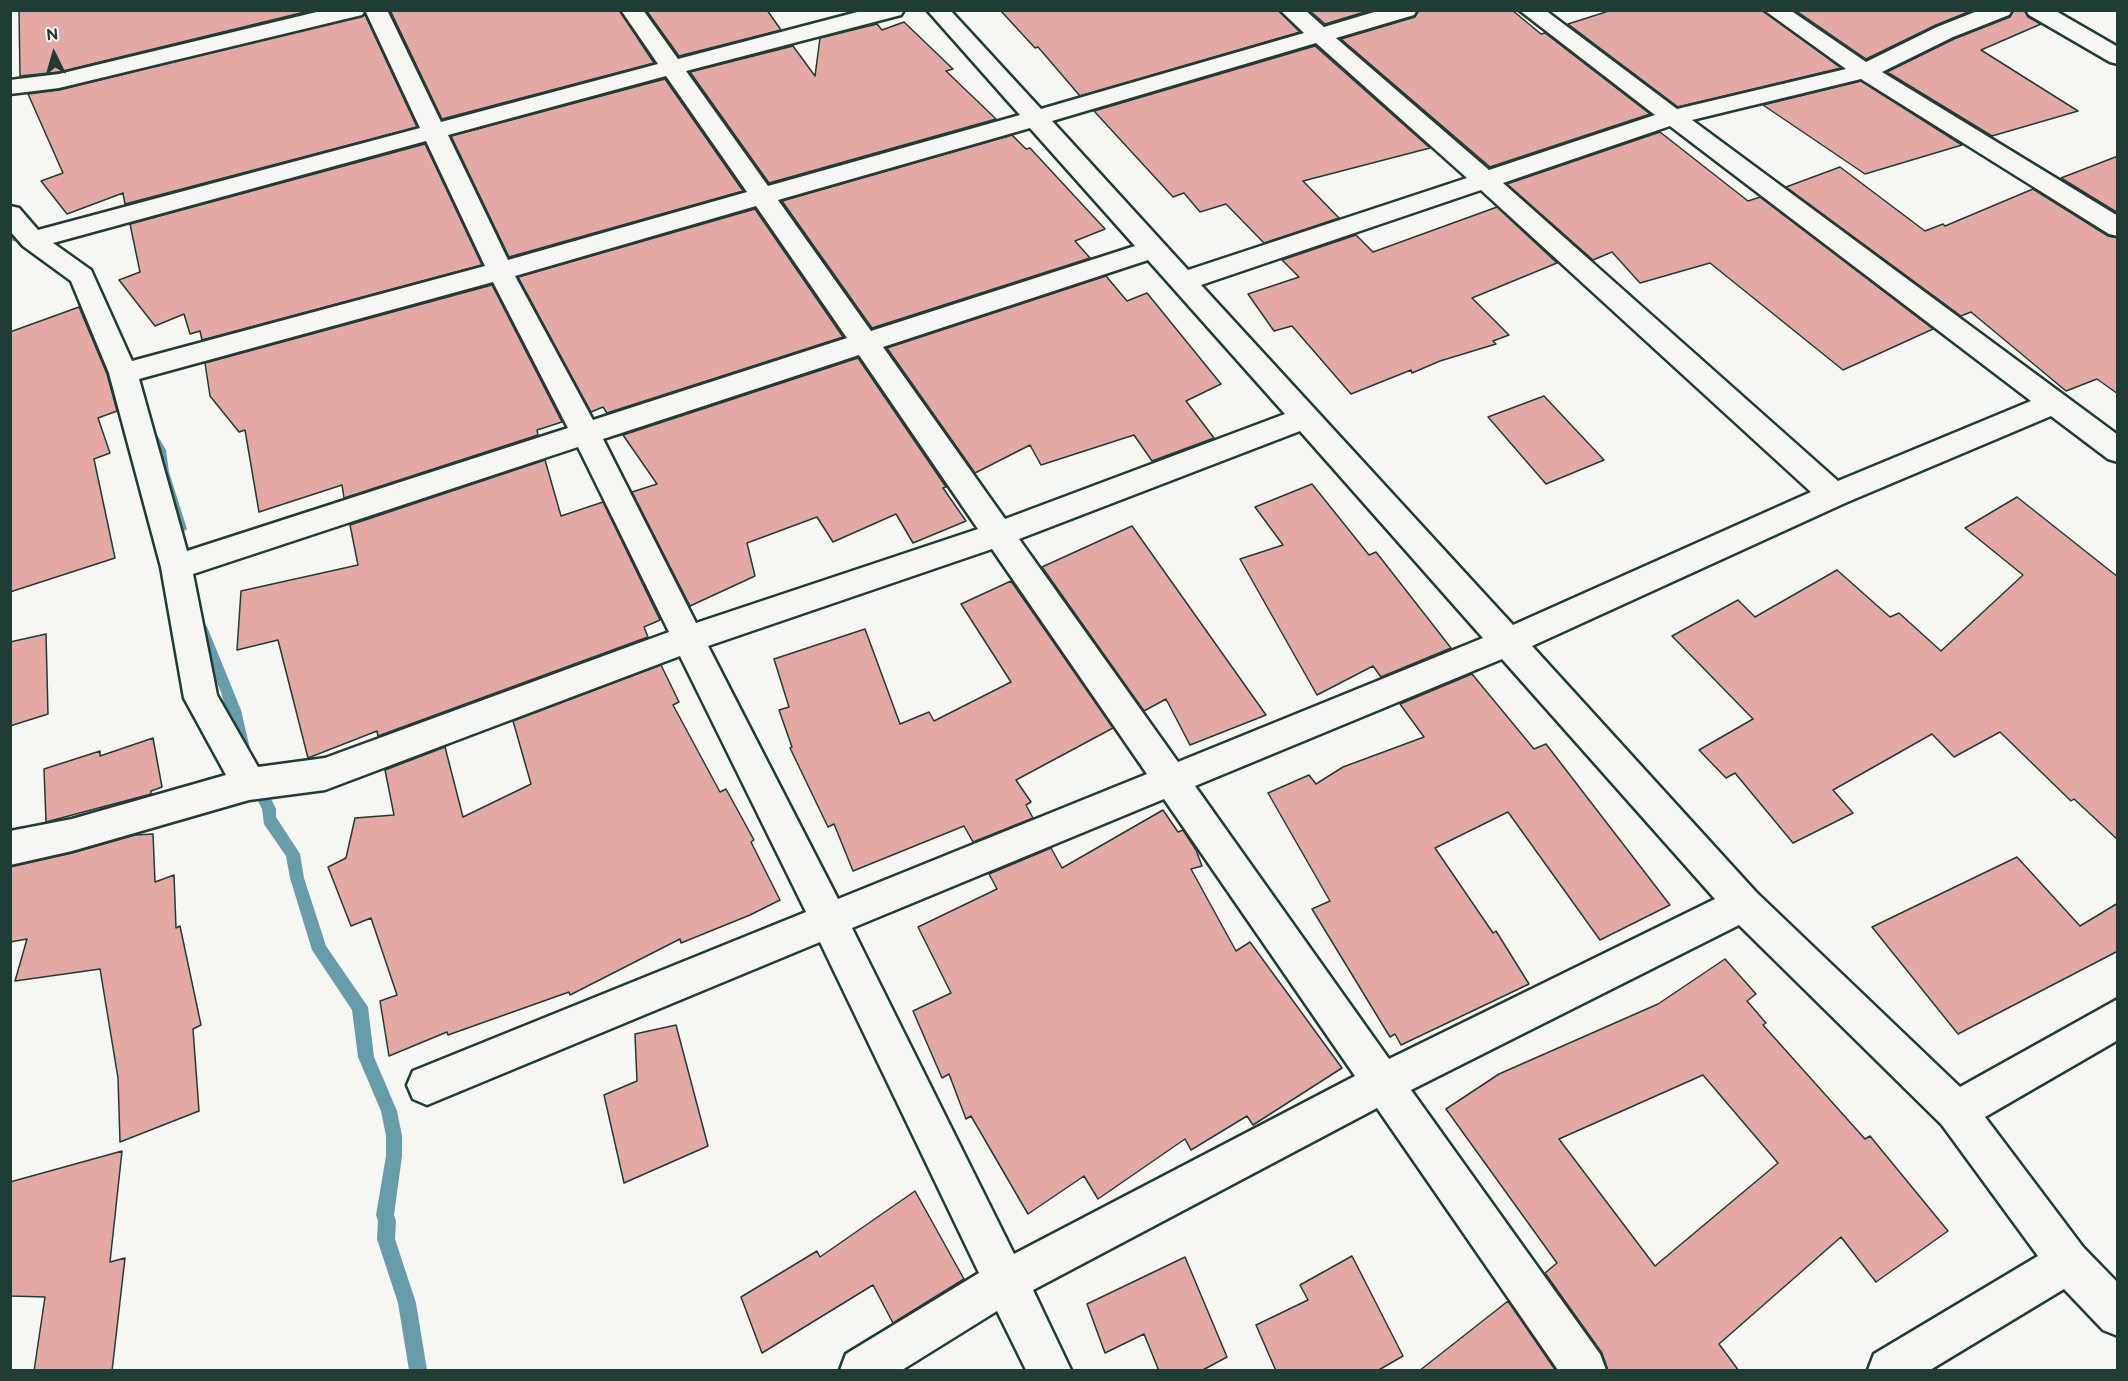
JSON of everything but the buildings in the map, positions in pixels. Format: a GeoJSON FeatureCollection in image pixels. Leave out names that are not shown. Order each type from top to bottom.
{"type":"FeatureCollection","features":[{"type":"Feature","properties":{"kind":"street"},"geometry":{"type":"LineString","coordinates":[[10,87],[59,81],[354,10]]}},
{"type":"Feature","properties":{"kind":"street"},"geometry":{"type":"LineString","coordinates":[[376,10],[500,271],[586,435],[829,920],[1049,1371]]}},
{"type":"Feature","properties":{"kind":"street"},"geometry":{"type":"LineString","coordinates":[[632,10],[1584,1371]]}},
{"type":"Feature","properties":{"kind":"street"},"geometry":{"type":"LineString","coordinates":[[32,240],[433,131],[893,10]]}},
{"type":"Feature","properties":{"kind":"street"},"geometry":{"type":"LineString","coordinates":[[938,10],[1743,904],[1956,1110],[2068,1262],[2118,1315]]}},
{"type":"Feature","properties":{"kind":"street"},"geometry":{"type":"LineString","coordinates":[[1291,10],[1485,180],[1834,495]]}},
{"type":"Feature","properties":{"kind":"street"},"geometry":{"type":"LineString","coordinates":[[123,373],[500,271],[1406,10]]}},
{"type":"Feature","properties":{"kind":"street"},"geometry":{"type":"LineString","coordinates":[[1530,10],[2118,451]]}},
{"type":"Feature","properties":{"kind":"street"},"geometry":{"type":"LineString","coordinates":[[1775,10],[1865,71],[2118,228]]}},
{"type":"Feature","properties":{"kind":"street"},"geometry":{"type":"LineString","coordinates":[[1182,282],[1674,117],[1865,71],[1945,32],[2001,10]]}},
{"type":"Feature","properties":{"kind":"street"},"geometry":{"type":"LineString","coordinates":[[2037,10],[2118,57]]}},
{"type":"Feature","properties":{"kind":"street"},"geometry":{"type":"LineString","coordinates":[[10,214],[32,240],[82,276],[123,373],[176,567],[201,698],[249,784]]}},
{"type":"Feature","properties":{"kind":"street"},"geometry":{"type":"LineString","coordinates":[[176,567],[1153,249]]}},
{"type":"Feature","properties":{"kind":"street"},"geometry":{"type":"LineString","coordinates":[[427,1085],[1506,643],[1834,495],[2053,403]]}},
{"type":"Feature","properties":{"kind":"street"},"geometry":{"type":"LineString","coordinates":[[10,848],[72,835],[249,784],[325,774],[688,639],[999,534],[1304,418]]}},
{"type":"Feature","properties":{"kind":"street"},"geometry":{"type":"LineString","coordinates":[[862,1371],[1006,1281],[1383,1083],[1743,904]]}},
{"type":"Feature","properties":{"kind":"street"},"geometry":{"type":"LineString","coordinates":[[1956,1110],[2118,1018]]}},
{"type":"Feature","properties":{"kind":"street"},"geometry":{"type":"LineString","coordinates":[[1890,1371],[2068,1262]]}},
{"type":"Feature","properties":{"kind":"waterway"},"geometry":{"type":"LineString","coordinates":[[10,236],[35,243]]}},
{"type":"Feature","properties":{"kind":"waterway"},"geometry":{"type":"LineString","coordinates":[[148,429],[160,450],[163,472],[181,529]]}},
{"type":"Feature","properties":{"kind":"waterway"},"geometry":{"type":"LineString","coordinates":[[201,629],[228,692],[243,749]]}},
{"type":"Feature","properties":{"kind":"waterway"},"geometry":{"type":"LineString","coordinates":[[256,783],[269,809],[269,819],[293,854],[297,878],[320,950],[360,1007],[366,1057],[389,1111],[394,1136],[394,1156],[385,1215],[386,1239],[407,1303],[418,1370]]}}]}
